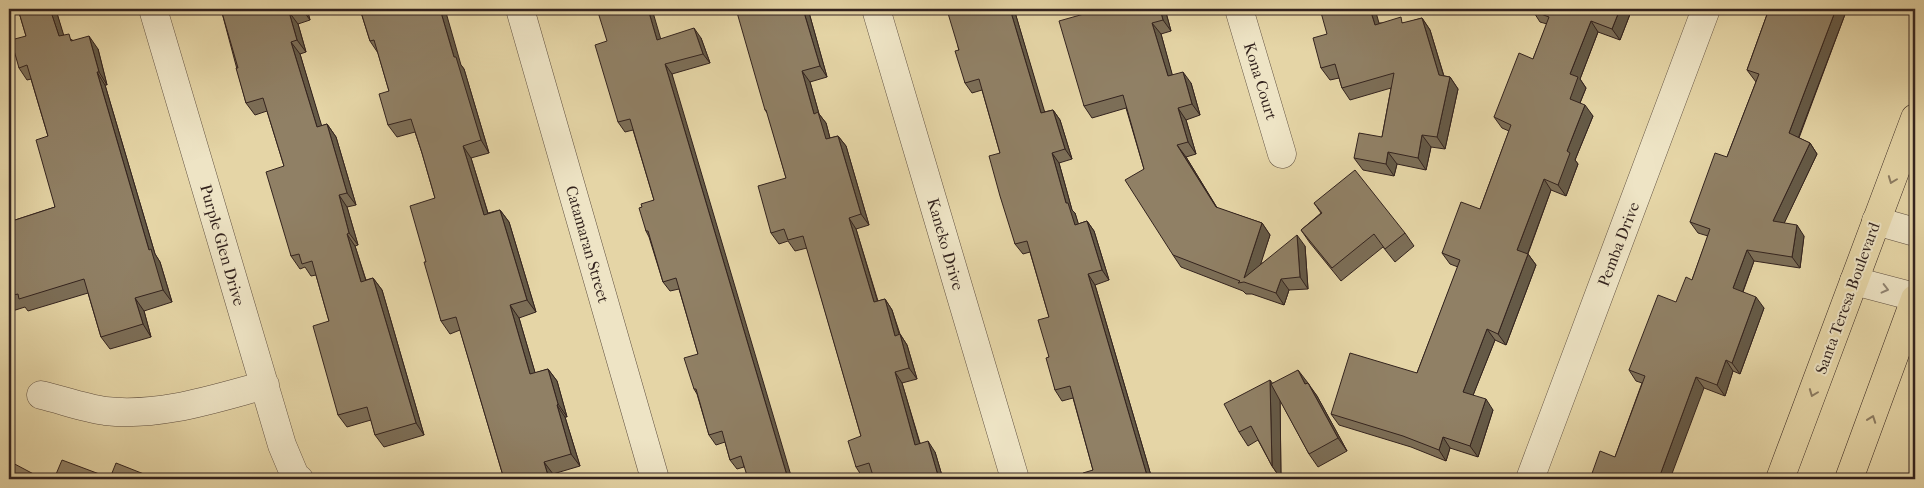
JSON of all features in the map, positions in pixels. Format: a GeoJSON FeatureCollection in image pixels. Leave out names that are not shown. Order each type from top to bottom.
{"type":"FeatureCollection","features":[{"type":"Feature","properties":{"kind":"main road","name":"Santa Teresa Boulevard"},"geometry":{"type":"LineString","coordinates":[[1780,479],[1915,118]]}},
{"type":"Feature","properties":{"kind":"main road"},"geometry":{"type":"LineString","coordinates":[[1849,479],[1915,298]]}},
{"type":"Feature","properties":{"kind":"street","name":"Purple Glen Drive"},"geometry":{"type":"LineString","coordinates":[[154,9],[282,445],[295,476],[299,479]]}},
{"type":"Feature","properties":{"kind":"street","name":"Catamaran Street"},"geometry":{"type":"LineString","coordinates":[[520,9],[656,479]]}},
{"type":"Feature","properties":{"kind":"street","name":"Kaneko Drive"},"geometry":{"type":"LineString","coordinates":[[876,9],[1015,479]]}},
{"type":"Feature","properties":{"kind":"street","name":"Kona Court"},"geometry":{"type":"LineString","coordinates":[[1239,9],[1282,154]]}},
{"type":"Feature","properties":{"kind":"street","name":"Pemba Drive"},"geometry":{"type":"LineString","coordinates":[[1530,479],[1706,9]]}},
{"type":"Feature","properties":{"kind":"street"},"geometry":{"type":"LineString","coordinates":[[1876,220],[1915,232]]}},
{"type":"Feature","properties":{"kind":"street"},"geometry":{"type":"LineString","coordinates":[[1854,281],[1915,298]]}},
{"type":"Feature","properties":{"kind":"street"},"geometry":{"type":"LineString","coordinates":[[41,395],[105,410],[150,412],[193,404],[265,385]]}},
{"type":"Feature","properties":{"kind":"building"},"geometry":{"type":"Polygon","coordinates":[[[18,9],[50,9],[59,36],[69,34],[71,41],[89,36],[99,72],[97,72],[149,250],[151,249],[163,290],[135,298],[143,324],[101,337],[84,279],[19,299],[18,294],[9,296],[9,222],[55,207],[36,140],[48,136],[27,65],[19,68],[11,40],[26,36],[18,9]]]}},
{"type":"Feature","properties":{"kind":"building"},"geometry":{"type":"Polygon","coordinates":[[[221,9],[299,9],[289,12],[297,40],[291,42],[317,127],[327,124],[347,193],[339,195],[349,233],[347,234],[361,282],[373,278],[416,423],[375,435],[367,407],[338,415],[313,326],[329,321],[312,261],[302,264],[299,254],[291,256],[266,172],[284,166],[263,98],[246,103],[221,9]]]}},
{"type":"Feature","properties":{"kind":"building"},"geometry":{"type":"Polygon","coordinates":[[[360,9],[440,9],[481,140],[463,146],[484,215],[500,210],[527,300],[510,305],[530,374],[548,369],[571,454],[544,462],[549,479],[504,479],[456,317],[441,321],[424,262],[426,262],[410,206],[435,198],[422,153],[411,119],[388,125],[379,94],[389,91],[374,40],[370,41],[360,9]]]}},
{"type":"Feature","properties":{"kind":"building"},"geometry":{"type":"Polygon","coordinates":[[[597,9],[648,9],[657,40],[694,28],[703,54],[665,64],[788,479],[748,479],[741,456],[730,460],[722,431],[709,435],[696,389],[694,389],[684,358],[698,354],[676,278],[663,282],[639,208],[642,207],[641,204],[654,200],[630,119],[618,122],[595,45],[607,41],[597,9]]]}},
{"type":"Feature","properties":{"kind":"building"},"geometry":{"type":"Polygon","coordinates":[[[736,9],[803,9],[820,66],[802,71],[814,114],[818,112],[826,139],[838,136],[861,214],[849,218],[874,302],[885,299],[895,336],[900,334],[909,368],[895,372],[915,445],[928,441],[939,479],[874,479],[869,463],[856,467],[848,441],[861,436],[803,236],[788,240],[784,229],[771,233],[758,186],[786,178],[736,9]]]}},
{"type":"Feature","properties":{"kind":"building"},"geometry":{"type":"Polygon","coordinates":[[[1010,9],[1041,113],[1053,110],[1065,149],[1052,153],[1066,203],[1068,203],[1075,225],[1087,221],[1102,270],[1088,274],[1148,479],[1084,479],[1083,473],[1093,470],[1070,386],[1055,390],[1046,358],[1049,357],[1038,320],[1049,317],[1027,241],[1015,244],[989,156],[1000,153],[979,79],[965,83],[955,51],[959,50],[947,10],[1010,9]]]}},
{"type":"Feature","properties":{"kind":"building"},"geometry":{"type":"Polygon","coordinates":[[[1098,9],[1160,9],[1163,20],[1152,23],[1168,76],[1183,72],[1192,104],[1178,108],[1188,142],[1177,145],[1216,207],[1262,223],[1244,278],[1297,235],[1300,277],[1281,279],[1276,293],[1244,282],[1238,283],[1240,281],[1173,255],[1125,180],[1144,169],[1123,95],[1084,106],[1059,21],[1098,9]]]}},
{"type":"Feature","properties":{"kind":"building"},"geometry":{"type":"Polygon","coordinates":[[[1320,9],[1370,9],[1375,25],[1401,17],[1402,23],[1422,18],[1439,75],[1450,77],[1437,137],[1422,135],[1418,158],[1388,152],[1386,164],[1354,158],[1359,133],[1382,137],[1394,73],[1342,88],[1335,64],[1321,68],[1313,38],[1327,34],[1320,9]]]}},
{"type":"Feature","properties":{"kind":"building"},"geometry":{"type":"Polygon","coordinates":[[[1533,9],[1620,9],[1612,29],[1591,21],[1570,74],[1578,77],[1570,99],[1585,105],[1567,151],[1570,153],[1558,185],[1544,179],[1517,250],[1528,254],[1498,334],[1487,329],[1463,392],[1486,399],[1470,446],[1443,437],[1439,450],[1403,436],[1331,414],[1350,353],[1417,373],[1460,260],[1442,253],[1461,202],[1480,209],[1511,125],[1494,117],[1519,53],[1533,59],[1549,17],[1533,11],[1533,9]]]}},
{"type":"Feature","properties":{"kind":"building"},"geometry":{"type":"Polygon","coordinates":[[[1769,9],[1836,9],[1789,133],[1810,143],[1773,221],[1797,225],[1792,257],[1747,250],[1733,288],[1756,297],[1732,363],[1726,360],[1717,385],[1696,377],[1659,478],[1662,479],[1590,479],[1600,451],[1615,457],[1645,376],[1629,370],[1658,295],[1676,302],[1686,277],[1692,280],[1710,229],[1690,222],[1715,153],[1727,157],[1759,74],[1747,70],[1769,9]]]}},
{"type":"Feature","properties":{"kind":"building"},"geometry":{"type":"Polygon","coordinates":[[[1355,170],[1405,233],[1385,249],[1374,234],[1332,268],[1301,230],[1322,213],[1314,203],[1355,170]]]}},
{"type":"Feature","properties":{"kind":"building"},"geometry":{"type":"Polygon","coordinates":[[[1298,370],[1305,384],[1308,383],[1338,438],[1309,454],[1271,384],[1298,370]]]}},
{"type":"Feature","properties":{"kind":"building"},"geometry":{"type":"Polygon","coordinates":[[[1270,380],[1272,466],[1251,426],[1239,432],[1224,404],[1270,380]]]}},
{"type":"Feature","properties":{"kind":"building"},"geometry":{"type":"Polygon","coordinates":[[[62,460],[110,478],[116,463],[154,479],[54,479],[62,460]]]}},
{"type":"Feature","properties":{"kind":"building"},"geometry":{"type":"Polygon","coordinates":[[[9,461],[43,479],[9,479],[9,461]]]}}]}
